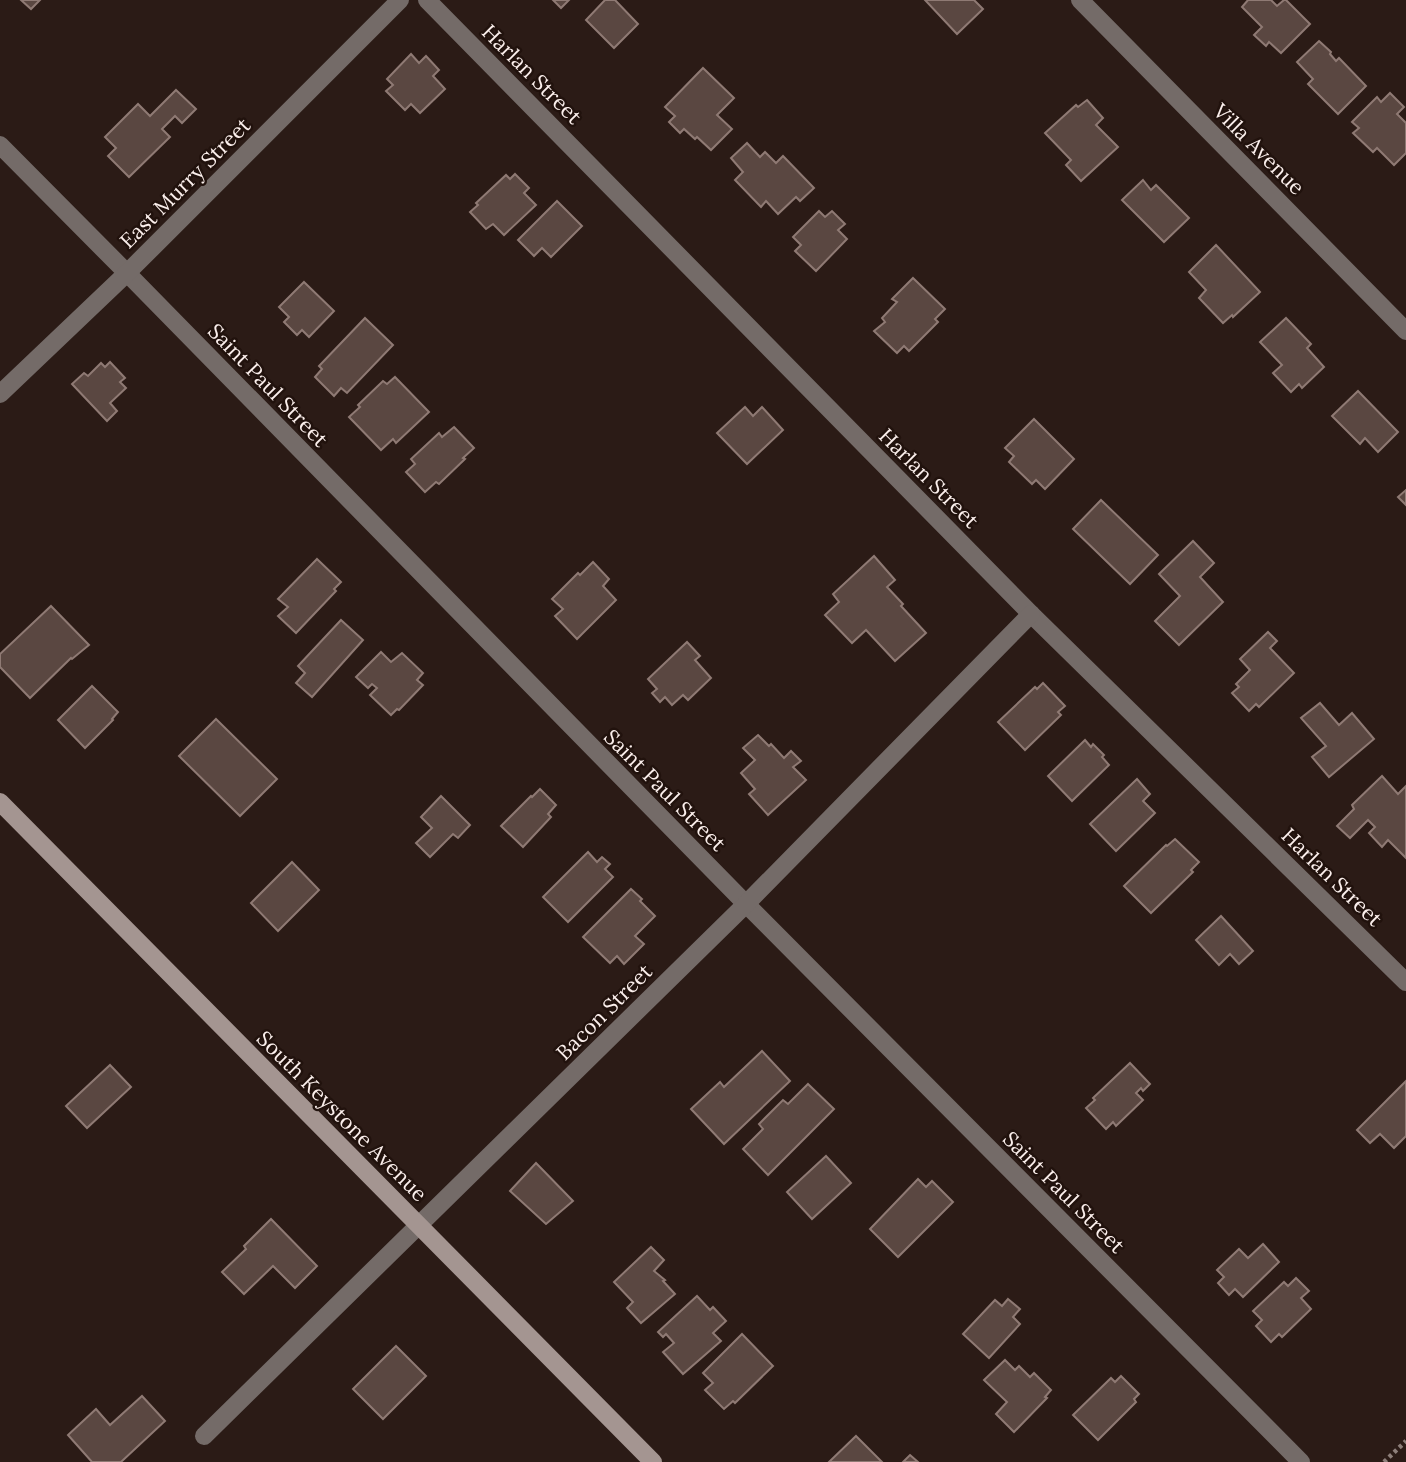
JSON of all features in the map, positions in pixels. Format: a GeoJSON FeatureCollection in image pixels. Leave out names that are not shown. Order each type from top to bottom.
{"type":"FeatureCollection","features":[{"type":"Feature","properties":{"kind":"main road","name":"South Keystone Avenue"},"geometry":{"type":"LineString","coordinates":[[0,802],[653,1462]]}},
{"type":"Feature","properties":{"kind":"street","name":"East Murry Street"},"geometry":{"type":"LineString","coordinates":[[0,394],[127,273],[400,0]]}},
{"type":"Feature","properties":{"kind":"street","name":"Harlan Street"},"geometry":{"type":"LineString","coordinates":[[427,0],[1031,614],[1406,982]]}},
{"type":"Feature","properties":{"kind":"street","name":"Villa Avenue"},"geometry":{"type":"LineString","coordinates":[[1080,0],[1406,331]]}},
{"type":"Feature","properties":{"kind":"street","name":"Saint Paul Street"},"geometry":{"type":"LineString","coordinates":[[0,145],[746,904],[1301,1462]]}},
{"type":"Feature","properties":{"kind":"street","name":"Bacon Street"},"geometry":{"type":"LineString","coordinates":[[204,1436],[746,904],[1031,614]]}},
{"type":"Feature","properties":{"kind":"path"},"geometry":{"type":"LineString","coordinates":[[1384,1462],[1406,1441]]}},
{"type":"Feature","properties":{"kind":"building"},"geometry":{"type":"Polygon","coordinates":[[[21,0],[40,0],[31,9],[21,0]]]}},
{"type":"Feature","properties":{"kind":"building"},"geometry":{"type":"Polygon","coordinates":[[[553,0],[569,0],[561,8],[553,0]]]}},
{"type":"Feature","properties":{"kind":"building"},"geometry":{"type":"Polygon","coordinates":[[[605,0],[615,0],[638,24],[614,48],[586,20],[605,0]]]}},
{"type":"Feature","properties":{"kind":"building"},"geometry":{"type":"Polygon","coordinates":[[[925,0],[974,0],[983,9],[957,34],[925,0]]]}},
{"type":"Feature","properties":{"kind":"building"},"geometry":{"type":"Polygon","coordinates":[[[1248,0],[1271,0],[1277,6],[1286,0],[1310,24],[1281,53],[1269,42],[1266,46],[1254,35],[1262,27],[1242,7],[1248,0]]]}},
{"type":"Feature","properties":{"kind":"building"},"geometry":{"type":"Polygon","coordinates":[[[1319,41],[1336,61],[1339,58],[1366,86],[1338,114],[1308,84],[1313,79],[1297,62],[1319,41]]]}},
{"type":"Feature","properties":{"kind":"building"},"geometry":{"type":"Polygon","coordinates":[[[411,54],[419,63],[426,56],[439,70],[433,76],[445,89],[420,113],[411,104],[405,110],[386,91],[393,85],[387,79],[411,54]]]}},
{"type":"Feature","properties":{"kind":"building"},"geometry":{"type":"Polygon","coordinates":[[[703,68],[734,98],[717,115],[732,129],[711,150],[684,129],[680,133],[669,122],[675,116],[665,107],[703,68]]]}},
{"type":"Feature","properties":{"kind":"building"},"geometry":{"type":"Polygon","coordinates":[[[176,90],[196,109],[182,123],[175,116],[162,129],[170,137],[129,177],[108,156],[116,148],[105,137],[138,104],[150,116],[176,90]]]}},
{"type":"Feature","properties":{"kind":"building"},"geometry":{"type":"Polygon","coordinates":[[[1390,93],[1404,107],[1397,114],[1406,123],[1406,153],[1394,165],[1377,148],[1373,152],[1353,133],[1359,128],[1352,122],[1377,97],[1381,102],[1390,93]]]}},
{"type":"Feature","properties":{"kind":"building"},"geometry":{"type":"Polygon","coordinates":[[[1087,100],[1103,118],[1096,125],[1118,147],[1081,181],[1066,165],[1071,160],[1045,133],[1076,105],[1078,107],[1087,100]]]}},
{"type":"Feature","properties":{"kind":"building"},"geometry":{"type":"Polygon","coordinates":[[[747,143],[760,157],[765,152],[776,163],[783,156],[814,188],[800,201],[796,197],[778,214],[766,201],[761,207],[735,180],[743,172],[731,158],[747,143]]]}},
{"type":"Feature","properties":{"kind":"building"},"geometry":{"type":"Polygon","coordinates":[[[515,174],[529,188],[524,193],[536,205],[504,235],[493,224],[486,229],[470,212],[506,175],[510,179],[515,174]]]}},
{"type":"Feature","properties":{"kind":"building"},"geometry":{"type":"Polygon","coordinates":[[[1143,180],[1151,190],[1156,185],[1189,218],[1164,242],[1122,200],[1143,180]]]}},
{"type":"Feature","properties":{"kind":"building"},"geometry":{"type":"Polygon","coordinates":[[[557,201],[582,226],[551,257],[542,248],[534,256],[518,240],[557,201]]]}},
{"type":"Feature","properties":{"kind":"building"},"geometry":{"type":"Polygon","coordinates":[[[819,211],[825,217],[832,211],[845,224],[838,230],[847,239],[816,271],[795,251],[801,245],[793,237],[819,211]]]}},
{"type":"Feature","properties":{"kind":"building"},"geometry":{"type":"Polygon","coordinates":[[[1216,245],[1260,292],[1223,323],[1199,298],[1206,290],[1189,272],[1216,245]]]}},
{"type":"Feature","properties":{"kind":"building"},"geometry":{"type":"Polygon","coordinates":[[[913,278],[945,309],[935,319],[938,322],[909,351],[904,346],[897,353],[874,331],[885,322],[882,318],[897,302],[892,299],[913,278]]]}},
{"type":"Feature","properties":{"kind":"building"},"geometry":{"type":"Polygon","coordinates":[[[304,282],[334,311],[309,337],[302,330],[297,335],[284,322],[289,317],[279,307],[304,282]]]}},
{"type":"Feature","properties":{"kind":"building"},"geometry":{"type":"Polygon","coordinates":[[[365,318],[393,345],[347,393],[341,388],[334,396],[315,377],[322,369],[319,366],[365,318]]]}},
{"type":"Feature","properties":{"kind":"building"},"geometry":{"type":"Polygon","coordinates":[[[1286,318],[1311,344],[1307,348],[1324,367],[1302,388],[1299,384],[1291,392],[1273,373],[1282,365],[1260,342],[1286,318]]]}},
{"type":"Feature","properties":{"kind":"building"},"geometry":{"type":"Polygon","coordinates":[[[110,362],[125,378],[120,382],[126,388],[110,403],[117,411],[107,421],[72,384],[84,373],[88,376],[101,363],[105,367],[110,362]]]}},
{"type":"Feature","properties":{"kind":"building"},"geometry":{"type":"Polygon","coordinates":[[[395,377],[429,412],[396,443],[393,439],[381,450],[349,417],[383,381],[387,384],[395,377]]]}},
{"type":"Feature","properties":{"kind":"building"},"geometry":{"type":"Polygon","coordinates":[[[1358,391],[1398,432],[1378,452],[1365,438],[1360,444],[1332,416],[1358,391]]]}},
{"type":"Feature","properties":{"kind":"building"},"geometry":{"type":"Polygon","coordinates":[[[745,407],[753,416],[762,407],[783,430],[747,464],[717,433],[745,407]]]}},
{"type":"Feature","properties":{"kind":"building"},"geometry":{"type":"Polygon","coordinates":[[[1034,419],[1074,459],[1045,489],[1036,480],[1032,484],[1009,462],[1014,456],[1005,448],[1034,419]]]}},
{"type":"Feature","properties":{"kind":"building"},"geometry":{"type":"Polygon","coordinates":[[[454,427],[474,448],[439,484],[436,482],[425,492],[406,472],[415,464],[411,459],[439,433],[442,437],[454,427]]]}},
{"type":"Feature","properties":{"kind":"building"},"geometry":{"type":"Polygon","coordinates":[[[1406,490],[1406,505],[1398,497],[1406,490]]]}},
{"type":"Feature","properties":{"kind":"building"},"geometry":{"type":"Polygon","coordinates":[[[1101,500],[1158,555],[1130,584],[1073,529],[1101,500]]]}},
{"type":"Feature","properties":{"kind":"building"},"geometry":{"type":"Polygon","coordinates":[[[1193,541],[1214,563],[1200,577],[1223,602],[1179,645],[1155,621],[1180,596],[1159,574],[1193,541]]]}},
{"type":"Feature","properties":{"kind":"building"},"geometry":{"type":"Polygon","coordinates":[[[874,556],[895,580],[887,587],[926,633],[895,661],[866,630],[852,643],[825,615],[839,602],[833,594],[874,556]]]}},
{"type":"Feature","properties":{"kind":"building"},"geometry":{"type":"Polygon","coordinates":[[[317,559],[341,582],[334,589],[336,591],[296,633],[278,616],[288,607],[278,599],[317,559]]]}},
{"type":"Feature","properties":{"kind":"building"},"geometry":{"type":"Polygon","coordinates":[[[593,562],[609,579],[603,586],[616,600],[577,639],[555,616],[563,609],[552,599],[593,562]]]}},
{"type":"Feature","properties":{"kind":"building"},"geometry":{"type":"Polygon","coordinates":[[[51,606],[89,645],[71,658],[30,698],[0,667],[0,654],[51,606]]]}},
{"type":"Feature","properties":{"kind":"building"},"geometry":{"type":"Polygon","coordinates":[[[341,620],[363,640],[312,697],[296,683],[305,673],[298,666],[341,620]]]}},
{"type":"Feature","properties":{"kind":"building"},"geometry":{"type":"Polygon","coordinates":[[[1268,632],[1277,641],[1270,648],[1294,673],[1259,707],[1256,704],[1249,711],[1232,693],[1239,687],[1236,684],[1250,670],[1240,659],[1268,632]]]}},
{"type":"Feature","properties":{"kind":"building"},"geometry":{"type":"Polygon","coordinates":[[[687,642],[700,656],[695,660],[711,678],[688,700],[683,695],[672,705],[665,697],[660,702],[652,693],[657,689],[648,679],[687,642]]]}},
{"type":"Feature","properties":{"kind":"building"},"geometry":{"type":"Polygon","coordinates":[[[381,652],[391,662],[402,653],[423,673],[417,680],[423,685],[391,715],[370,695],[377,688],[372,684],[368,688],[356,677],[381,652]]]}},
{"type":"Feature","properties":{"kind":"building"},"geometry":{"type":"Polygon","coordinates":[[[1043,683],[1065,706],[1058,712],[1061,715],[1025,750],[998,722],[1035,687],[1037,689],[1043,683]]]}},
{"type":"Feature","properties":{"kind":"building"},"geometry":{"type":"Polygon","coordinates":[[[92,686],[118,712],[85,748],[58,720],[92,686]]]}},
{"type":"Feature","properties":{"kind":"building"},"geometry":{"type":"Polygon","coordinates":[[[1320,703],[1339,725],[1352,713],[1374,739],[1329,777],[1312,757],[1326,746],[1301,718],[1320,703]]]}},
{"type":"Feature","properties":{"kind":"building"},"geometry":{"type":"Polygon","coordinates":[[[216,719],[277,779],[240,816],[179,756],[216,719]]]}},
{"type":"Feature","properties":{"kind":"building"},"geometry":{"type":"Polygon","coordinates":[[[758,735],[784,758],[791,751],[801,761],[793,767],[806,780],[768,815],[749,794],[755,789],[741,773],[755,760],[743,748],[758,735]]]}},
{"type":"Feature","properties":{"kind":"building"},"geometry":{"type":"Polygon","coordinates":[[[1085,740],[1104,755],[1102,757],[1109,765],[1072,801],[1048,776],[1085,740]]]}},
{"type":"Feature","properties":{"kind":"building"},"geometry":{"type":"Polygon","coordinates":[[[1382,776],[1398,794],[1406,786],[1406,858],[1388,840],[1382,847],[1369,833],[1375,827],[1368,820],[1350,838],[1337,826],[1354,809],[1352,805],[1382,776]]]}},
{"type":"Feature","properties":{"kind":"building"},"geometry":{"type":"Polygon","coordinates":[[[1137,779],[1150,794],[1143,801],[1155,813],[1116,851],[1090,824],[1137,779]]]}},
{"type":"Feature","properties":{"kind":"building"},"geometry":{"type":"Polygon","coordinates":[[[540,789],[556,805],[548,814],[551,817],[523,847],[501,826],[540,789]]]}},
{"type":"Feature","properties":{"kind":"building"},"geometry":{"type":"Polygon","coordinates":[[[441,796],[470,825],[458,838],[453,834],[430,857],[416,843],[432,828],[421,817],[441,796]]]}},
{"type":"Feature","properties":{"kind":"building"},"geometry":{"type":"Polygon","coordinates":[[[1175,839],[1199,862],[1191,870],[1193,872],[1151,913],[1124,886],[1175,839]]]}},
{"type":"Feature","properties":{"kind":"building"},"geometry":{"type":"Polygon","coordinates":[[[588,852],[597,862],[602,857],[610,864],[605,869],[613,877],[568,922],[543,897],[588,852]]]}},
{"type":"Feature","properties":{"kind":"building"},"geometry":{"type":"Polygon","coordinates":[[[292,862],[319,890],[278,931],[251,903],[292,862]]]}},
{"type":"Feature","properties":{"kind":"building"},"geometry":{"type":"Polygon","coordinates":[[[631,889],[655,916],[635,936],[644,944],[624,964],[617,956],[610,963],[583,937],[631,889]]]}},
{"type":"Feature","properties":{"kind":"building"},"geometry":{"type":"Polygon","coordinates":[[[1221,916],[1253,951],[1239,964],[1230,954],[1219,965],[1196,940],[1221,916]]]}},
{"type":"Feature","properties":{"kind":"building"},"geometry":{"type":"Polygon","coordinates":[[[762,1051],[790,1081],[724,1144],[691,1109],[720,1082],[724,1087],[762,1051]]]}},
{"type":"Feature","properties":{"kind":"building"},"geometry":{"type":"Polygon","coordinates":[[[1130,1063],[1150,1084],[1143,1091],[1141,1088],[1136,1093],[1143,1100],[1116,1126],[1113,1122],[1106,1129],[1086,1108],[1130,1063]]]}},
{"type":"Feature","properties":{"kind":"building"},"geometry":{"type":"Polygon","coordinates":[[[110,1065],[131,1087],[87,1128],[66,1106],[110,1065]]]}},
{"type":"Feature","properties":{"kind":"building"},"geometry":{"type":"Polygon","coordinates":[[[1406,1081],[1406,1136],[1394,1148],[1380,1134],[1370,1143],[1357,1130],[1406,1081]]]}},
{"type":"Feature","properties":{"kind":"building"},"geometry":{"type":"Polygon","coordinates":[[[808,1084],[834,1109],[768,1175],[743,1149],[763,1129],[759,1124],[783,1100],[788,1104],[808,1084]]]}},
{"type":"Feature","properties":{"kind":"building"},"geometry":{"type":"Polygon","coordinates":[[[826,1156],[851,1183],[812,1219],[787,1192],[826,1156]]]}},
{"type":"Feature","properties":{"kind":"building"},"geometry":{"type":"Polygon","coordinates":[[[536,1163],[573,1201],[546,1224],[510,1191],[536,1163]]]}},
{"type":"Feature","properties":{"kind":"building"},"geometry":{"type":"Polygon","coordinates":[[[918,1179],[926,1187],[932,1181],[953,1202],[898,1257],[870,1229],[918,1179]]]}},
{"type":"Feature","properties":{"kind":"building"},"geometry":{"type":"Polygon","coordinates":[[[271,1219],[317,1266],[295,1288],[273,1266],[244,1294],[222,1272],[271,1219]]]}},
{"type":"Feature","properties":{"kind":"building"},"geometry":{"type":"Polygon","coordinates":[[[1263,1244],[1279,1262],[1243,1297],[1235,1289],[1229,1295],[1218,1283],[1224,1277],[1217,1270],[1239,1249],[1248,1258],[1263,1244]]]}},
{"type":"Feature","properties":{"kind":"building"},"geometry":{"type":"Polygon","coordinates":[[[651,1247],[664,1260],[654,1271],[675,1294],[641,1323],[627,1308],[633,1302],[614,1282],[651,1247]]]}},
{"type":"Feature","properties":{"kind":"building"},"geometry":{"type":"Polygon","coordinates":[[[1296,1278],[1309,1291],[1301,1298],[1311,1309],[1282,1337],[1279,1334],[1271,1342],[1256,1326],[1262,1320],[1253,1311],[1284,1282],[1288,1286],[1296,1278]]]}},
{"type":"Feature","properties":{"kind":"building"},"geometry":{"type":"Polygon","coordinates":[[[697,1296],[710,1310],[713,1307],[726,1321],[713,1333],[721,1341],[683,1374],[663,1352],[674,1343],[666,1334],[663,1337],[658,1332],[697,1296]]]}},
{"type":"Feature","properties":{"kind":"building"},"geometry":{"type":"Polygon","coordinates":[[[1008,1299],[1020,1309],[1013,1317],[1020,1324],[989,1358],[963,1334],[995,1300],[1002,1306],[1008,1299]]]}},
{"type":"Feature","properties":{"kind":"building"},"geometry":{"type":"Polygon","coordinates":[[[742,1334],[773,1366],[735,1403],[733,1401],[724,1409],[705,1390],[713,1383],[703,1373],[742,1334]]]}},
{"type":"Feature","properties":{"kind":"building"},"geometry":{"type":"Polygon","coordinates":[[[396,1346],[426,1376],[383,1419],[353,1389],[396,1346]]]}},
{"type":"Feature","properties":{"kind":"building"},"geometry":{"type":"Polygon","coordinates":[[[1005,1360],[1015,1370],[1019,1366],[1030,1377],[1034,1373],[1051,1390],[1045,1397],[1047,1398],[1014,1432],[996,1414],[1007,1402],[984,1380],[1005,1360]]]}},
{"type":"Feature","properties":{"kind":"building"},"geometry":{"type":"Polygon","coordinates":[[[1121,1376],[1139,1394],[1134,1399],[1136,1402],[1098,1440],[1073,1415],[1111,1378],[1115,1382],[1121,1376]]]}},
{"type":"Feature","properties":{"kind":"building"},"geometry":{"type":"Polygon","coordinates":[[[142,1396],[165,1421],[121,1462],[92,1462],[68,1435],[96,1409],[110,1425],[142,1396]]]}},
{"type":"Feature","properties":{"kind":"building"},"geometry":{"type":"Polygon","coordinates":[[[856,1436],[882,1462],[829,1462],[856,1436]]]}},
{"type":"Feature","properties":{"kind":"building"},"geometry":{"type":"Polygon","coordinates":[[[910,1455],[918,1462],[903,1462],[910,1455]]]}}]}
